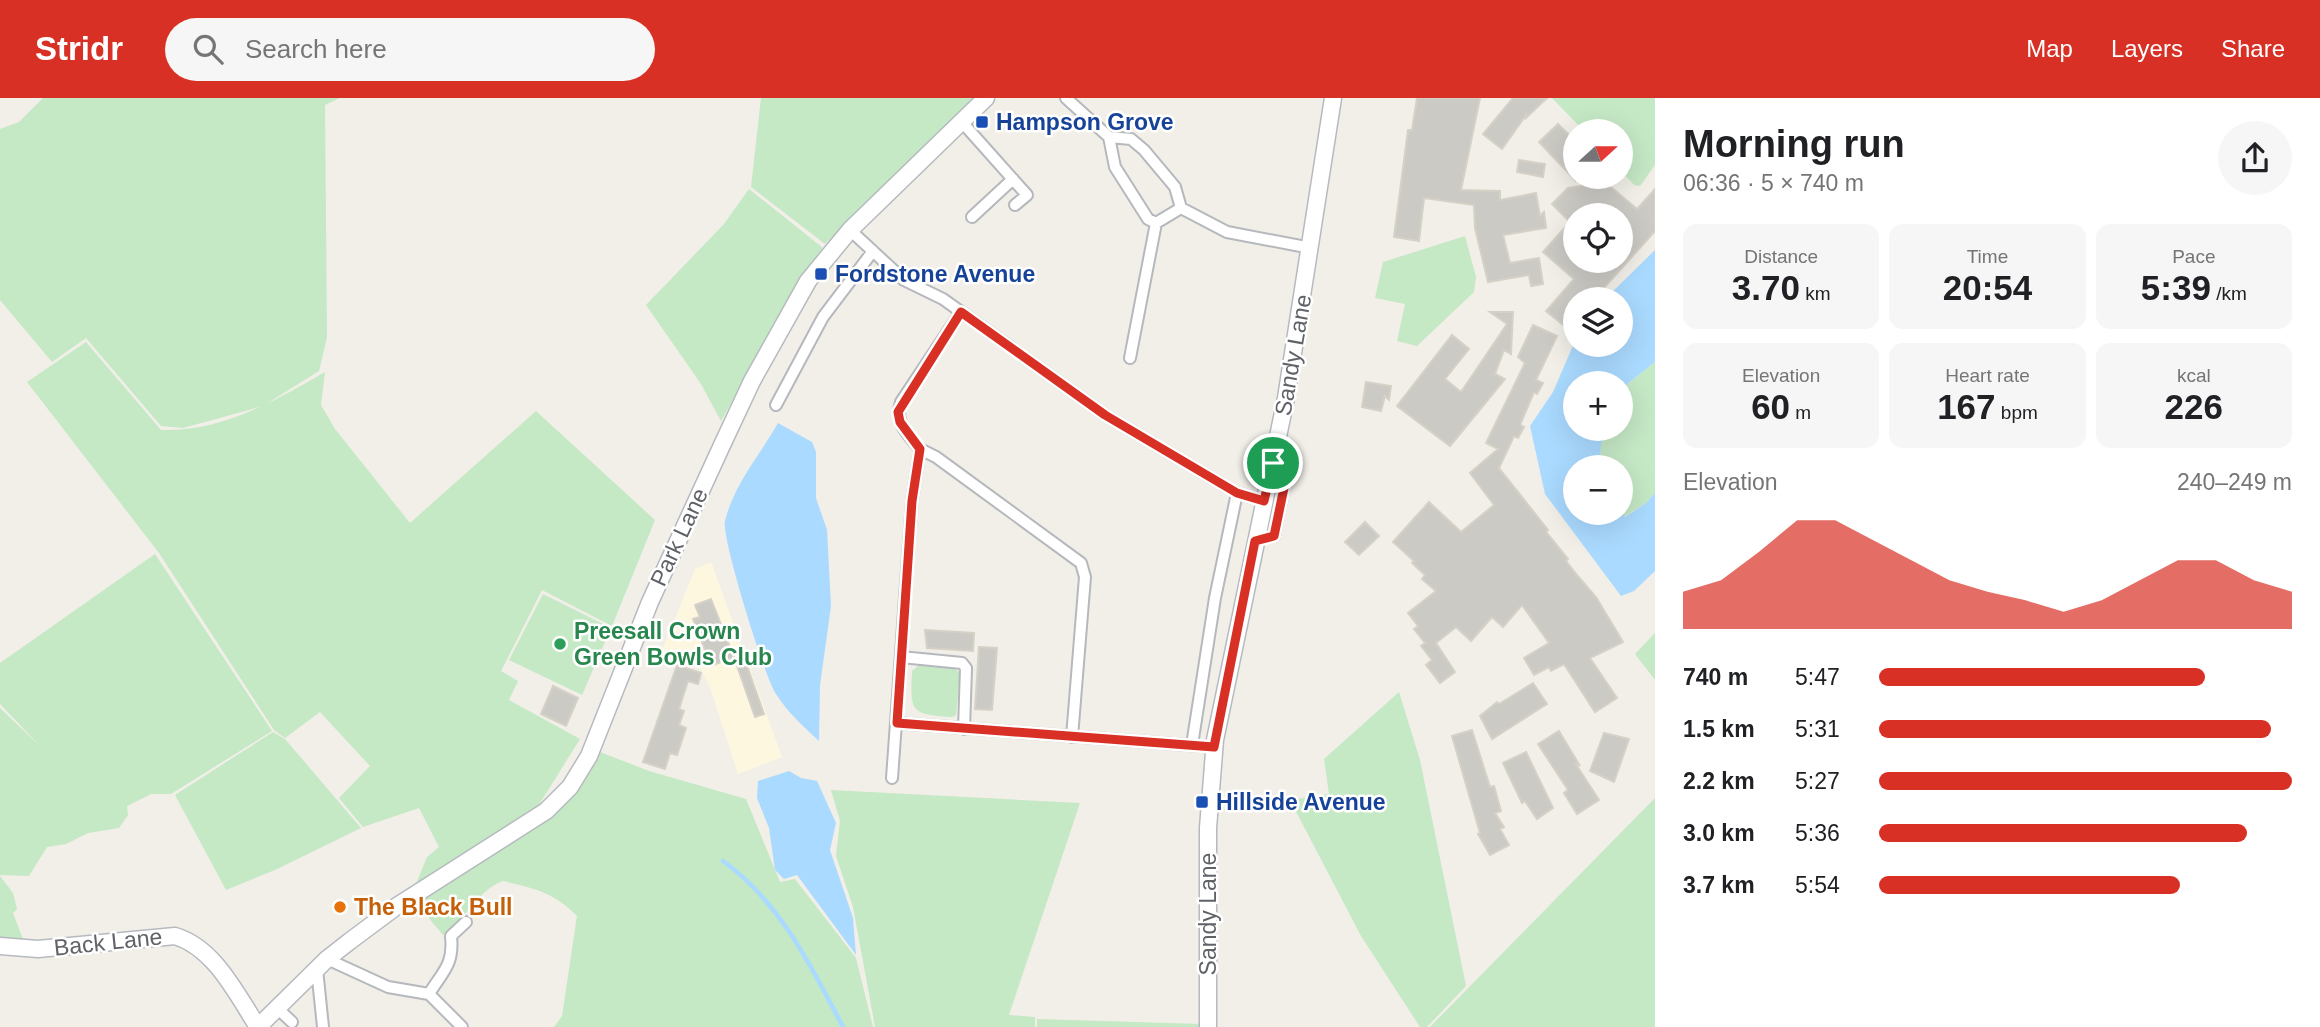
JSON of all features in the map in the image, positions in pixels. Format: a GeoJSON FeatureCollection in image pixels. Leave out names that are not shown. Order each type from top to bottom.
{"type":"FeatureCollection","features":[{"type":"Feature","properties":{"kind":"main road","name":"Park Lane"},"geometry":{"type":"LineString","coordinates":[[258,1027],[322,964],[397,906],[546,811],[570,787],[589,756],[649,602],[752,382],[808,281],[850,230],[986,98]]}},
{"type":"Feature","properties":{"kind":"main road","name":"Sandy Lane"},"geometry":{"type":"LineString","coordinates":[[1208,1027],[1208,828],[1214,747],[1273,463],[1311,248],[1333,98]]}},
{"type":"Feature","properties":{"kind":"main road","name":"Back Lane"},"geometry":{"type":"LineString","coordinates":[[0,946],[38,949],[175,936],[184,938],[221,971],[258,1027]]}},
{"type":"Feature","properties":{"kind":"street"},"geometry":{"type":"LineString","coordinates":[[1066,98],[1109,137],[1131,139],[1144,150],[1175,187],[1181,208],[1227,232],[1311,248]]}},
{"type":"Feature","properties":{"kind":"street"},"geometry":{"type":"LineString","coordinates":[[961,121],[1027,195],[1015,205]]}},
{"type":"Feature","properties":{"kind":"street"},"geometry":{"type":"LineString","coordinates":[[1109,137],[1113,160],[1122,181],[1148,219],[1156,223]]}},
{"type":"Feature","properties":{"kind":"street"},"geometry":{"type":"LineString","coordinates":[[972,217],[1013,179]]}},
{"type":"Feature","properties":{"kind":"street"},"geometry":{"type":"LineString","coordinates":[[1130,358],[1156,223],[1181,208]]}},
{"type":"Feature","properties":{"kind":"street"},"geometry":{"type":"LineString","coordinates":[[850,230],[904,281],[930,291],[1105,415],[1237,493],[1264,501]]}},
{"type":"Feature","properties":{"kind":"street"},"geometry":{"type":"LineString","coordinates":[[776,405],[823,317],[873,251]]}},
{"type":"Feature","properties":{"kind":"street"},"geometry":{"type":"LineString","coordinates":[[961,312],[898,412],[900,422],[920,449],[936,457],[1081,563],[1085,577],[1072,737]]}},
{"type":"Feature","properties":{"kind":"street"},"geometry":{"type":"LineString","coordinates":[[892,778],[912,501],[920,449]]}},
{"type":"Feature","properties":{"kind":"street"},"geometry":{"type":"LineString","coordinates":[[1255,541],[1274,536],[1286,478],[1273,463]]}},
{"type":"Feature","properties":{"kind":"street"},"geometry":{"type":"LineString","coordinates":[[1192,746],[1215,598],[1237,493]]}},
{"type":"Feature","properties":{"kind":"street"},"geometry":{"type":"LineString","coordinates":[[901,657],[962,663],[966,668],[964,729]]}},
{"type":"Feature","properties":{"kind":"street"},"geometry":{"type":"LineString","coordinates":[[897,723],[1214,747]]}},
{"type":"Feature","properties":{"kind":"street"},"geometry":{"type":"LineString","coordinates":[[429,994],[450,965],[453,955],[450,936],[466,922]]}},
{"type":"Feature","properties":{"kind":"street"},"geometry":{"type":"LineString","coordinates":[[323,1027],[322,964],[388,987],[429,994],[462,1027]]}},
{"type":"Feature","properties":{"kind":"street"},"geometry":{"type":"LineString","coordinates":[[277,1008],[292,1022]]}},
{"type":"Feature","properties":{"kind":"shaded area"},"geometry":{"type":"Polygon","coordinates":[[[711,562],[782,757],[738,774],[710,687],[701,670],[686,661],[661,653],[695,569],[711,562]]]}},
{"type":"Feature","properties":{"kind":"green space"},"geometry":{"type":"Polygon","coordinates":[[[43,98],[340,98],[325,105],[327,337],[319,371],[263,406],[183,428],[161,426],[86,338],[52,362],[0,300],[0,129],[19,122],[43,98]]]}},
{"type":"Feature","properties":{"kind":"green space"},"geometry":{"type":"Polygon","coordinates":[[[761,98],[974,98],[825,244],[751,187],[761,98]]]}},
{"type":"Feature","properties":{"kind":"green space"},"geometry":{"type":"Polygon","coordinates":[[[1552,98],[1655,98],[1655,165],[1640,186],[1633,184],[1633,119],[1572,119],[1552,98]]]}},
{"type":"Feature","properties":{"kind":"green space"},"geometry":{"type":"Polygon","coordinates":[[[749,189],[823,248],[805,271],[721,421],[701,384],[646,305],[724,224],[749,189]]]}},
{"type":"Feature","properties":{"kind":"green space"},"geometry":{"type":"Polygon","coordinates":[[[1465,236],[1476,277],[1474,292],[1417,346],[1397,341],[1405,304],[1375,298],[1383,262],[1465,236]]]}},
{"type":"Feature","properties":{"kind":"green space"},"geometry":{"type":"Polygon","coordinates":[[[86,342],[161,430],[205,426],[247,413],[325,372],[321,405],[335,429],[410,523],[536,411],[655,520],[612,626],[542,590],[501,671],[518,681],[509,700],[580,739],[537,808],[416,884],[427,857],[439,847],[419,808],[363,827],[339,798],[370,766],[320,712],[285,738],[274,730],[159,553],[27,382],[86,342]]]}},
{"type":"Feature","properties":{"kind":"green space"},"geometry":{"type":"Polygon","coordinates":[[[1655,362],[1655,493],[1633,511],[1633,455],[1601,455],[1603,441],[1633,441],[1633,379],[1655,362]]]}},
{"type":"Feature","properties":{"kind":"green space"},"geometry":{"type":"Polygon","coordinates":[[[155,554],[272,731],[171,794],[151,794],[127,806],[128,815],[119,828],[88,833],[66,844],[47,847],[29,876],[0,875],[0,708],[41,747],[0,704],[0,663],[155,554]]]}},
{"type":"Feature","properties":{"kind":"green space","name":"Preesall Crown Green Bowls Club"},"geometry":{"type":"Polygon","coordinates":[[[543,594],[611,628],[582,695],[509,660],[543,594]]]}},
{"type":"Feature","properties":{"kind":"green space"},"geometry":{"type":"Polygon","coordinates":[[[1655,633],[1655,680],[1635,654],[1655,633]]]}},
{"type":"Feature","properties":{"kind":"green space"},"geometry":{"type":"Polygon","coordinates":[[[919,665],[953,667],[960,673],[956,715],[952,717],[928,714],[916,709],[912,695],[912,671],[919,665]]]}},
{"type":"Feature","properties":{"kind":"green space"},"geometry":{"type":"Polygon","coordinates":[[[1399,692],[1420,760],[1466,986],[1427,1027],[1420,1027],[1361,936],[1290,800],[1329,794],[1324,759],[1399,692]]]}},
{"type":"Feature","properties":{"kind":"green space"},"geometry":{"type":"Polygon","coordinates":[[[273,732],[285,739],[361,828],[275,870],[226,890],[175,795],[273,732]]]}},
{"type":"Feature","properties":{"kind":"green space"},"geometry":{"type":"Polygon","coordinates":[[[600,752],[649,771],[746,799],[780,882],[795,879],[856,958],[873,1027],[554,1027],[562,1016],[577,916],[568,908],[543,892],[503,881],[485,892],[443,935],[415,902],[565,804],[600,752]]]}},
{"type":"Feature","properties":{"kind":"green space"},"geometry":{"type":"Polygon","coordinates":[[[831,790],[1080,803],[1009,1015],[1035,1017],[1035,1027],[875,1027],[853,907],[836,856],[840,821],[831,790]]]}},
{"type":"Feature","properties":{"kind":"green space"},"geometry":{"type":"Polygon","coordinates":[[[1655,798],[1655,1027],[1430,1027],[1655,798]]]}},
{"type":"Feature","properties":{"kind":"green space"},"geometry":{"type":"Polygon","coordinates":[[[0,876],[13,893],[17,909],[13,913],[24,942],[0,940],[0,876]]]}},
{"type":"Feature","properties":{"kind":"green space"},"geometry":{"type":"Polygon","coordinates":[[[1037,1019],[1200,1024],[1200,1027],[1037,1027],[1037,1019]]]}},
{"type":"Feature","properties":{"kind":"water"},"geometry":{"type":"Polygon","coordinates":[[[1655,250],[1655,362],[1633,379],[1633,371],[1563,371],[1563,441],[1603,441],[1601,455],[1563,455],[1563,518],[1545,494],[1530,426],[1553,392],[1568,357],[1633,357],[1633,287],[1617,287],[1655,250]]]}},
{"type":"Feature","properties":{"kind":"water"},"geometry":{"type":"Polygon","coordinates":[[[778,423],[812,442],[816,452],[816,498],[827,530],[831,606],[820,685],[819,741],[796,719],[770,683],[745,608],[726,532],[725,521],[729,507],[748,470],[778,423]]]}},
{"type":"Feature","properties":{"kind":"water"},"geometry":{"type":"Polygon","coordinates":[[[1655,493],[1655,571],[1634,591],[1621,596],[1568,525],[1633,525],[1633,512],[1655,493]]]}},
{"type":"Feature","properties":{"kind":"water"},"geometry":{"type":"Polygon","coordinates":[[[789,771],[801,778],[817,781],[836,823],[830,850],[853,918],[856,955],[797,875],[784,879],[775,870],[769,828],[757,798],[758,781],[789,771]]]}},
{"type":"Feature","properties":{"kind":"building"},"geometry":{"type":"Polygon","coordinates":[[[1417,98],[1480,98],[1461,190],[1500,191],[1500,200],[1536,193],[1540,216],[1544,212],[1546,228],[1503,235],[1510,263],[1539,258],[1543,284],[1531,286],[1529,275],[1488,282],[1475,228],[1474,205],[1424,198],[1419,241],[1394,237],[1408,130],[1412,130],[1417,98]]]}},
{"type":"Feature","properties":{"kind":"building"},"geometry":{"type":"Polygon","coordinates":[[[1513,98],[1547,98],[1526,118],[1526,115],[1502,149],[1483,134],[1513,98]]]}},
{"type":"Feature","properties":{"kind":"building"},"geometry":{"type":"Polygon","coordinates":[[[1558,124],[1563,129],[1563,167],[1539,142],[1558,124]]]}},
{"type":"Feature","properties":{"kind":"building"},"geometry":{"type":"Polygon","coordinates":[[[1519,160],[1545,164],[1543,177],[1517,172],[1519,160]]]}},
{"type":"Feature","properties":{"kind":"building"},"geometry":{"type":"Polygon","coordinates":[[[1567,189],[1613,189],[1630,203],[1563,203],[1563,215],[1552,204],[1567,189]]]}},
{"type":"Feature","properties":{"kind":"building"},"geometry":{"type":"Polygon","coordinates":[[[1655,189],[1655,231],[1633,256],[1633,206],[1637,209],[1655,189]]]}},
{"type":"Feature","properties":{"kind":"building"},"geometry":{"type":"Polygon","coordinates":[[[1563,230],[1563,269],[1543,252],[1563,230]]]}},
{"type":"Feature","properties":{"kind":"building"},"geometry":{"type":"Polygon","coordinates":[[[1567,273],[1617,273],[1605,287],[1567,287],[1574,279],[1567,273]]]}},
{"type":"Feature","properties":{"kind":"building"},"geometry":{"type":"Polygon","coordinates":[[[1563,292],[1563,325],[1546,311],[1563,292]]]}},
{"type":"Feature","properties":{"kind":"building"},"geometry":{"type":"Polygon","coordinates":[[[1490,312],[1513,312],[1511,354],[1504,350],[1495,374],[1505,379],[1450,446],[1397,406],[1452,335],[1469,349],[1445,379],[1461,392],[1507,324],[1490,312]]]}},
{"type":"Feature","properties":{"kind":"building"},"geometry":{"type":"Polygon","coordinates":[[[1533,325],[1557,336],[1536,380],[1543,383],[1537,394],[1534,392],[1520,425],[1524,427],[1518,438],[1514,436],[1499,468],[1548,530],[1546,532],[1568,559],[1566,561],[1596,597],[1623,642],[1590,658],[1617,698],[1595,712],[1564,664],[1551,671],[1549,667],[1534,675],[1524,658],[1549,643],[1522,605],[1503,627],[1492,617],[1471,641],[1456,627],[1436,643],[1455,672],[1440,683],[1426,665],[1432,660],[1421,646],[1425,643],[1414,629],[1418,626],[1408,613],[1436,591],[1422,579],[1425,575],[1412,563],[1414,561],[1393,542],[1429,502],[1461,532],[1494,505],[1470,473],[1498,449],[1486,443],[1525,363],[1518,357],[1533,325]]]}},
{"type":"Feature","properties":{"kind":"building"},"geometry":{"type":"Polygon","coordinates":[[[1366,382],[1391,386],[1389,400],[1385,396],[1381,411],[1362,407],[1366,382]]]}},
{"type":"Feature","properties":{"kind":"building"},"geometry":{"type":"Polygon","coordinates":[[[1365,522],[1379,536],[1359,555],[1345,542],[1365,522]]]}},
{"type":"Feature","properties":{"kind":"building"},"geometry":{"type":"Polygon","coordinates":[[[711,599],[734,657],[711,666],[693,619],[700,617],[695,605],[711,599]]]}},
{"type":"Feature","properties":{"kind":"building"},"geometry":{"type":"Polygon","coordinates":[[[925,630],[974,633],[973,651],[927,648],[925,630]]]}},
{"type":"Feature","properties":{"kind":"building"},"geometry":{"type":"Polygon","coordinates":[[[979,647],[997,648],[992,710],[975,709],[979,647]]]}},
{"type":"Feature","properties":{"kind":"building"},"geometry":{"type":"Polygon","coordinates":[[[745,660],[764,714],[755,717],[736,663],[745,660]]]}},
{"type":"Feature","properties":{"kind":"building"},"geometry":{"type":"Polygon","coordinates":[[[677,665],[701,673],[698,684],[688,681],[679,709],[684,711],[679,725],[686,728],[677,755],[670,753],[665,769],[643,762],[677,665]]]}},
{"type":"Feature","properties":{"kind":"building"},"geometry":{"type":"Polygon","coordinates":[[[1533,683],[1547,704],[1492,739],[1480,716],[1497,702],[1499,704],[1533,683]]]}},
{"type":"Feature","properties":{"kind":"building"},"geometry":{"type":"Polygon","coordinates":[[[553,686],[578,698],[566,726],[541,714],[553,686]]]}},
{"type":"Feature","properties":{"kind":"building"},"geometry":{"type":"Polygon","coordinates":[[[1472,730],[1490,787],[1494,786],[1501,811],[1495,813],[1504,827],[1500,829],[1509,845],[1490,855],[1478,834],[1480,833],[1452,736],[1472,730]]]}},
{"type":"Feature","properties":{"kind":"building"},"geometry":{"type":"Polygon","coordinates":[[[1559,731],[1580,766],[1575,763],[1599,800],[1577,814],[1564,793],[1568,790],[1538,744],[1559,731]]]}},
{"type":"Feature","properties":{"kind":"building"},"geometry":{"type":"Polygon","coordinates":[[[1604,733],[1629,739],[1614,782],[1590,771],[1604,733]]]}},
{"type":"Feature","properties":{"kind":"building"},"geometry":{"type":"Polygon","coordinates":[[[1526,752],[1553,808],[1537,819],[1525,801],[1522,803],[1503,763],[1526,752]]]}},
{"type":"Feature","properties":{"kind":"waterway"},"geometry":{"type":"LineString","coordinates":[[723,861],[743,877],[778,915],[806,958],[843,1027]]}},
{"type":"Feature","properties":{"kind":"place","name":"Hampson Grove"},"geometry":{"type":"Point","coordinates":[982,122]}},
{"type":"Feature","properties":{"kind":"place","name":"Fordstone Avenue"},"geometry":{"type":"Point","coordinates":[821,274]}},
{"type":"Feature","properties":{"kind":"place","name":"Preesall Crown Green Bowls Club"},"geometry":{"type":"Point","coordinates":[560,644]}},
{"type":"Feature","properties":{"kind":"place","name":"Hillside Avenue"},"geometry":{"type":"Point","coordinates":[1202,802]}},
{"type":"Feature","properties":{"kind":"place","name":"The Black Bull"},"geometry":{"type":"Point","coordinates":[340,907]}},
{"type":"Feature","properties":{"kind":"route"},"geometry":{"type":"LineString","coordinates":[[961,312],[1105,415],[1237,493],[1264,501],[1273,463],[1286,478],[1274,536],[1255,541],[1218,714],[1214,747],[897,723],[912,501],[920,449],[900,422],[898,412],[901,402],[961,312]]}}]}
